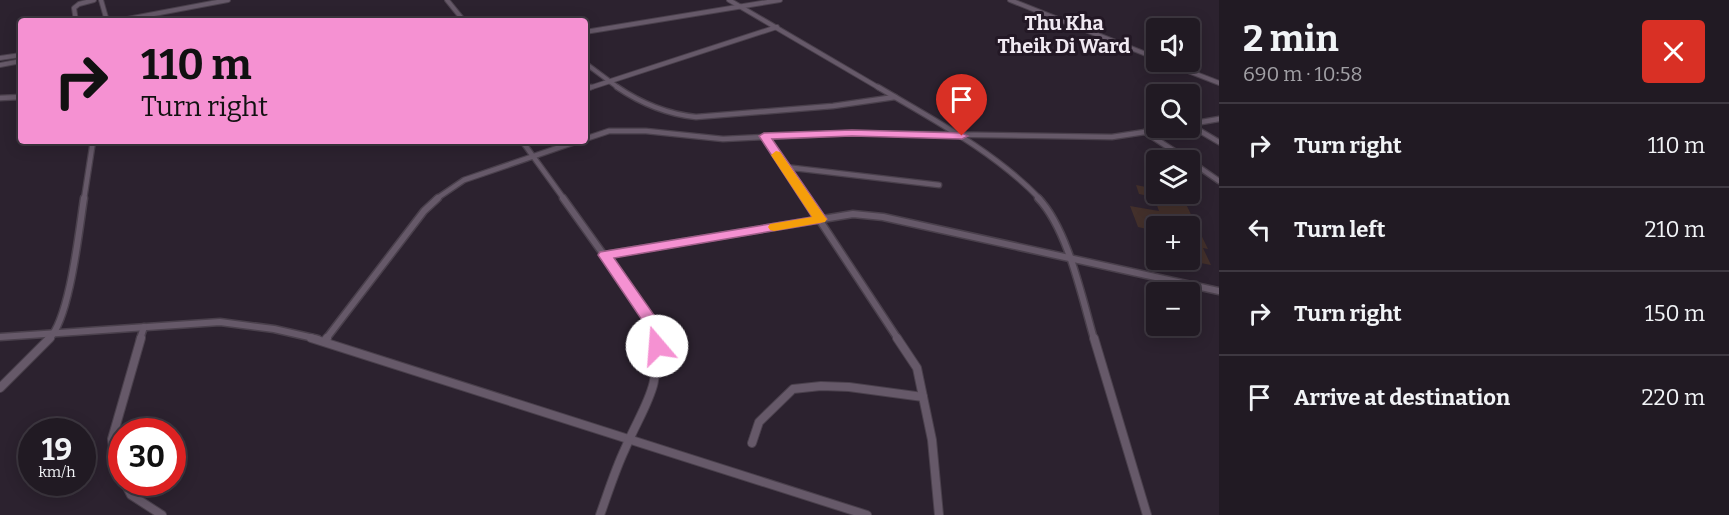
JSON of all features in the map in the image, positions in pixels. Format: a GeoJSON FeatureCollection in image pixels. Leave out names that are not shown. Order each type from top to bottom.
{"type":"FeatureCollection","features":[{"type":"Feature","properties":{"kind":"street"},"geometry":{"type":"LineString","coordinates":[[76,18],[74,8],[79,4],[94,0]]}},
{"type":"Feature","properties":{"kind":"street"},"geometry":{"type":"LineString","coordinates":[[101,0],[106,18]]}},
{"type":"Feature","properties":{"kind":"street"},"geometry":{"type":"LineString","coordinates":[[133,18],[228,0]]}},
{"type":"Feature","properties":{"kind":"street"},"geometry":{"type":"LineString","coordinates":[[447,0],[462,18]]}},
{"type":"Feature","properties":{"kind":"street"},"geometry":{"type":"LineString","coordinates":[[729,0],[962,136],[1029,188],[1048,208],[1070,258],[1147,515]]}},
{"type":"Feature","properties":{"kind":"street"},"geometry":{"type":"LineString","coordinates":[[588,32],[780,0]]}},
{"type":"Feature","properties":{"kind":"street"},"geometry":{"type":"LineString","coordinates":[[1010,0],[1146,54]]}},
{"type":"Feature","properties":{"kind":"street"},"geometry":{"type":"LineString","coordinates":[[588,88],[611,82],[653,65],[777,27]]}},
{"type":"Feature","properties":{"kind":"street"},"geometry":{"type":"LineString","coordinates":[[0,58],[18,55]]}},
{"type":"Feature","properties":{"kind":"street"},"geometry":{"type":"LineString","coordinates":[[0,65],[18,62]]}},
{"type":"Feature","properties":{"kind":"street"},"geometry":{"type":"LineString","coordinates":[[588,65],[642,104],[679,116],[696,117],[833,106],[896,96]]}},
{"type":"Feature","properties":{"kind":"street"},"geometry":{"type":"LineString","coordinates":[[1191,72],[1219,83]]}},
{"type":"Feature","properties":{"kind":"street"},"geometry":{"type":"LineString","coordinates":[[0,98],[18,97]]}},
{"type":"Feature","properties":{"kind":"street"},"geometry":{"type":"LineString","coordinates":[[1200,123],[1219,119]]}},
{"type":"Feature","properties":{"kind":"street"},"geometry":{"type":"LineString","coordinates":[[588,138],[609,131],[646,131],[723,139],[852,133],[1112,136],[1145,132],[1172,150]]}},
{"type":"Feature","properties":{"kind":"street"},"geometry":{"type":"LineString","coordinates":[[1200,131],[1219,142]]}},
{"type":"Feature","properties":{"kind":"street"},"geometry":{"type":"LineString","coordinates":[[764,136],[917,368],[932,440],[939,515]]}},
{"type":"Feature","properties":{"kind":"street"},"geometry":{"type":"LineString","coordinates":[[0,388],[55,333],[71,283],[93,144]]}},
{"type":"Feature","properties":{"kind":"street"},"geometry":{"type":"LineString","coordinates":[[524,144],[649,318],[657,346],[657,377],[647,406],[629,438],[600,515]]}},
{"type":"Feature","properties":{"kind":"street"},"geometry":{"type":"LineString","coordinates":[[325,341],[424,211],[443,193],[464,180],[568,144]]}},
{"type":"Feature","properties":{"kind":"street"},"geometry":{"type":"LineString","coordinates":[[784,167],[939,185]]}},
{"type":"Feature","properties":{"kind":"street"},"geometry":{"type":"LineString","coordinates":[[1200,168],[1219,181]]}},
{"type":"Feature","properties":{"kind":"street"},"geometry":{"type":"LineString","coordinates":[[605,255],[853,214],[883,217],[1219,291]]}},
{"type":"Feature","properties":{"kind":"street"},"geometry":{"type":"LineString","coordinates":[[0,337],[220,322],[274,329],[325,341],[867,515]]}},
{"type":"Feature","properties":{"kind":"street"},"geometry":{"type":"LineString","coordinates":[[118,418],[144,327]]}},
{"type":"Feature","properties":{"kind":"street"},"geometry":{"type":"LineString","coordinates":[[752,443],[759,422],[793,388],[849,387],[923,397]]}},
{"type":"Feature","properties":{"kind":"street"},"geometry":{"type":"LineString","coordinates":[[133,496],[162,515]]}},
{"type":"Feature","properties":{"kind":"building"},"geometry":{"type":"Polygon","coordinates":[[[1136,185],[1146,187],[1146,195],[1139,194],[1136,185]]]}},
{"type":"Feature","properties":{"kind":"building"},"geometry":{"type":"Polygon","coordinates":[[[1156,204],[1186,204],[1192,216],[1146,216],[1146,229],[1138,227],[1130,206],[1159,211],[1156,204]]]}},
{"type":"Feature","properties":{"kind":"building"},"geometry":{"type":"Polygon","coordinates":[[[1200,233],[1208,249],[1203,248],[1211,265],[1200,263],[1200,233]]]}},
{"type":"Feature","properties":{"kind":"slow traffic"},"geometry":{"type":"LineString","coordinates":[[774,227],[820,219],[776,155]]}},
{"type":"Feature","properties":{"kind":"district","name":"Thu Kha Theik Di Ward"},"geometry":{"type":"Point","coordinates":[1064,34]}},
{"type":"Feature","properties":{"kind":"route"},"geometry":{"type":"LineString","coordinates":[[657,346],[649,318],[605,255],[820,219],[764,136],[852,133],[962,136]]}}]}
